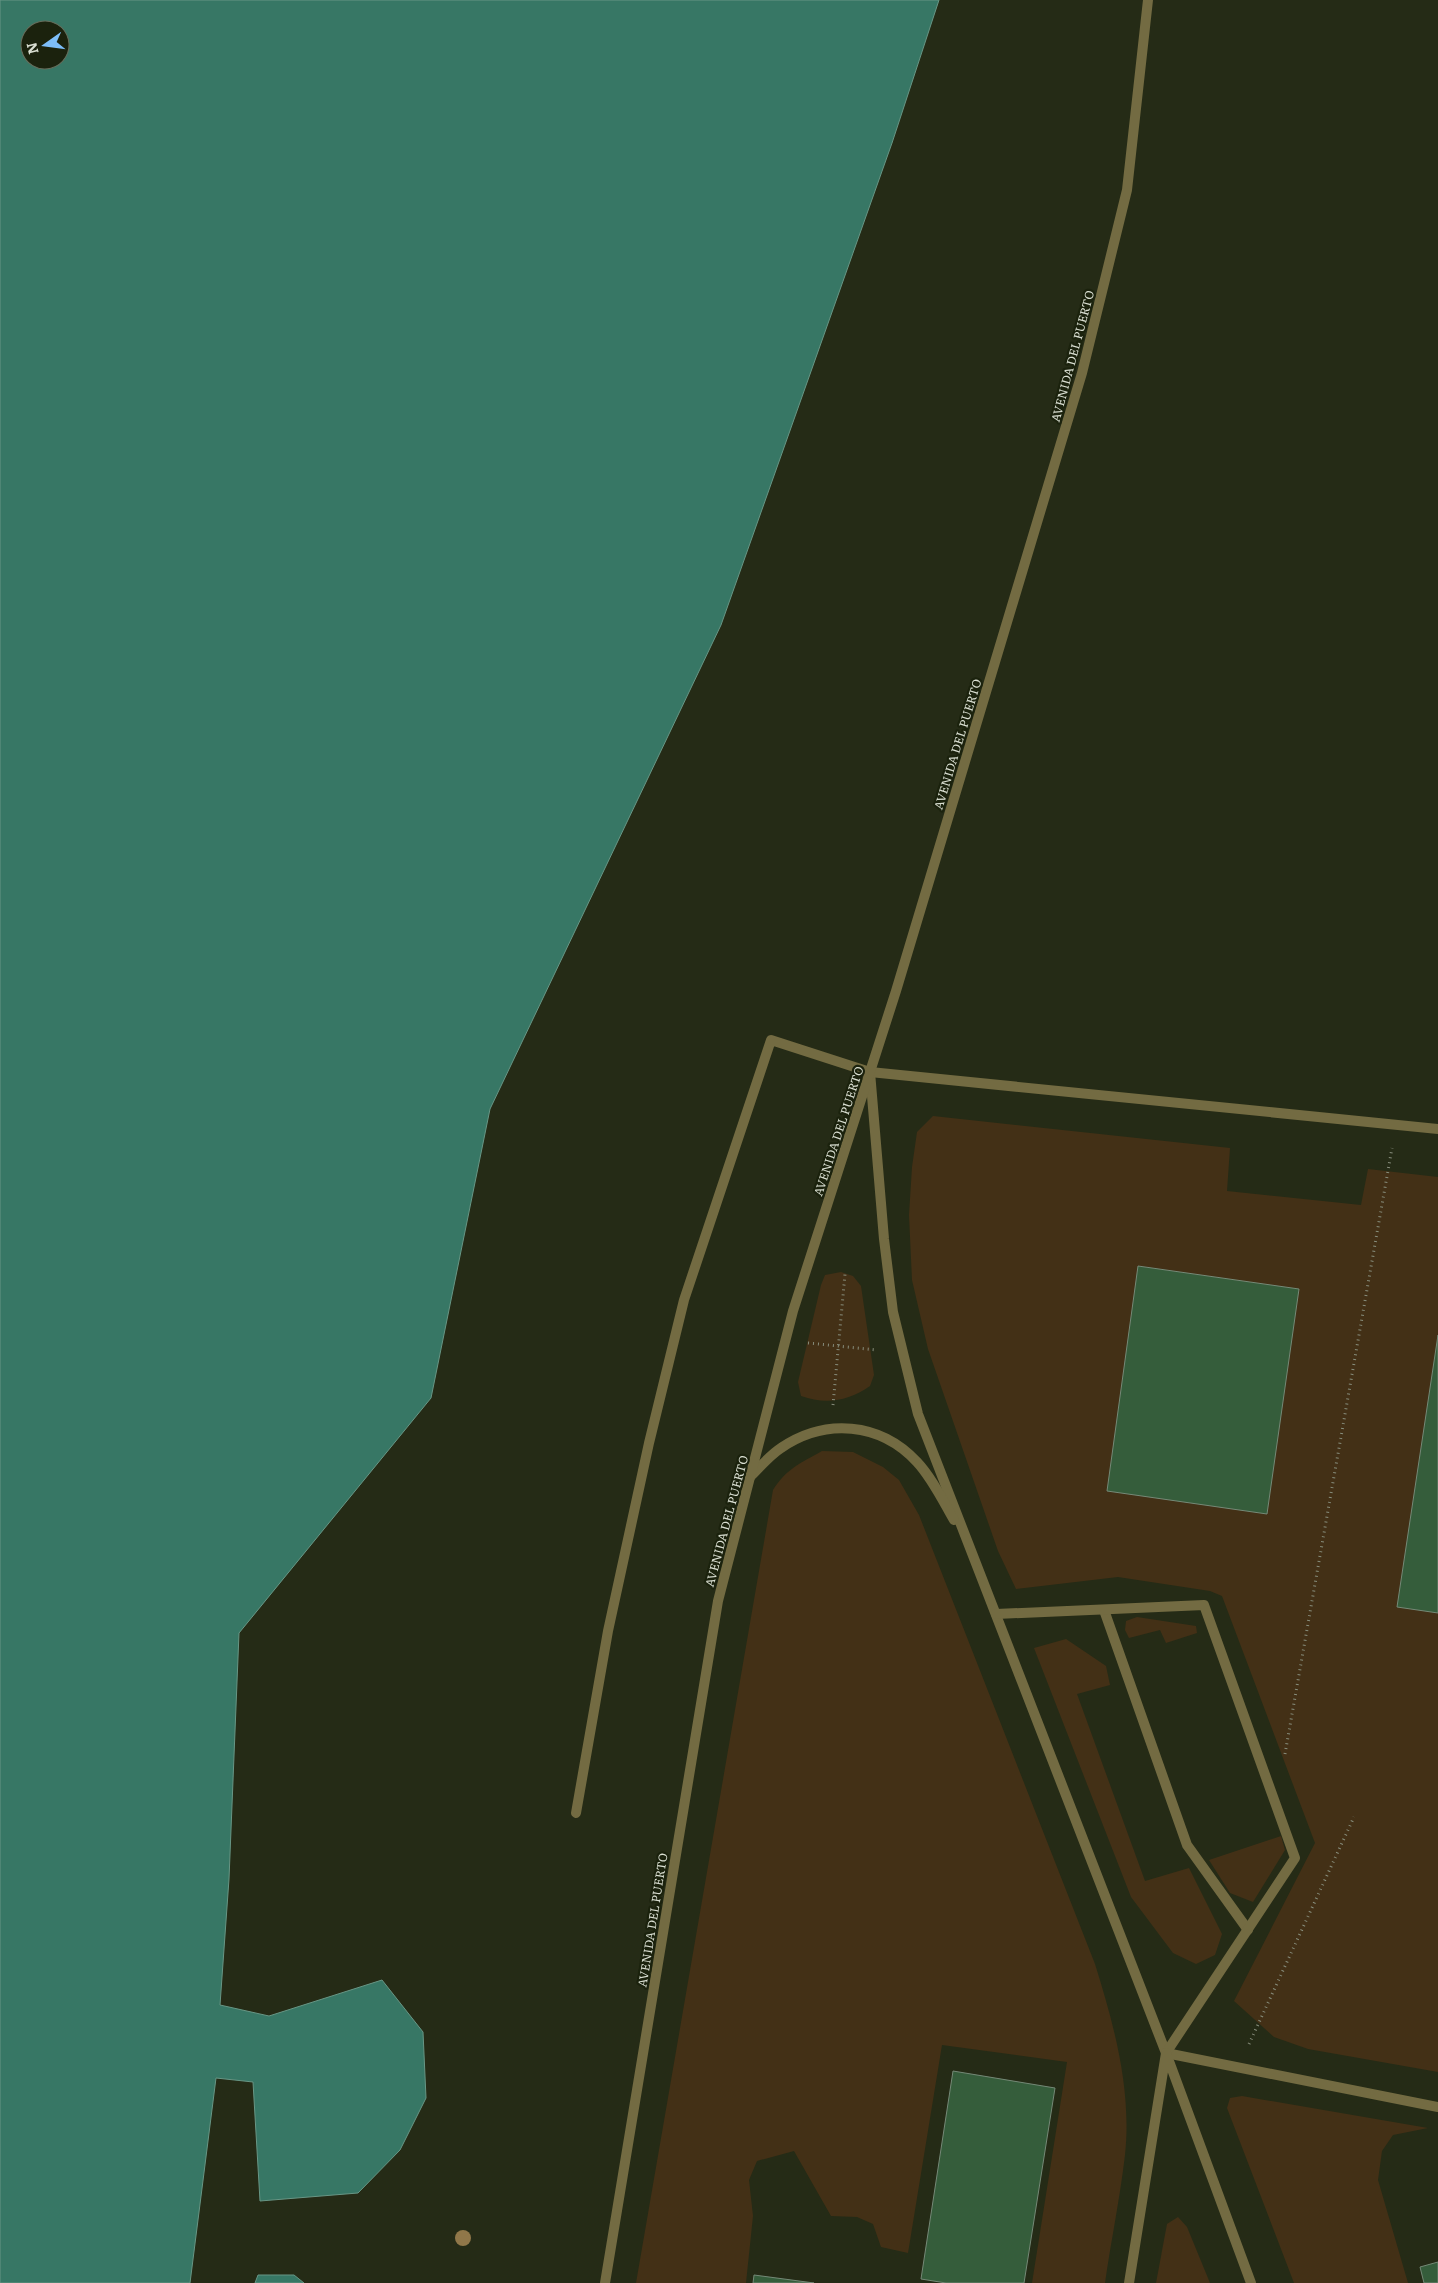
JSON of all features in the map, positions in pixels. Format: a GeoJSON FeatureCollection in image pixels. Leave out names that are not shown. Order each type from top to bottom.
{"type":"FeatureCollection","features":[{"type":"Feature","properties":{"kind":"street","name":"AVENIDA DEL PUERTO"},"geometry":{"type":"LineString","coordinates":[[605,2283],[718,1601],[793,1311],[870,1072],[1082,373],[1127,190],[1148,0]]}},
{"type":"Feature","properties":{"kind":"street"},"geometry":{"type":"LineString","coordinates":[[576,1813],[608,1631],[649,1443],[684,1300],[771,1040],[870,1072],[1438,1129]]}},
{"type":"Feature","properties":{"kind":"street"},"geometry":{"type":"LineString","coordinates":[[870,1072],[885,1248],[893,1312],[918,1414],[1166,2053],[1251,2283]]}},
{"type":"Feature","properties":{"kind":"street"},"geometry":{"type":"LineString","coordinates":[[750,1477],[780,1448],[808,1433],[831,1428],[871,1430],[897,1444],[918,1462],[968,1542]]}},
{"type":"Feature","properties":{"kind":"street"},"geometry":{"type":"LineString","coordinates":[[996,1614],[1204,1604],[1296,1858],[1166,2053],[1129,2283]]}},
{"type":"Feature","properties":{"kind":"street"},"geometry":{"type":"LineString","coordinates":[[1104,1610],[1187,1846],[1248,1930]]}},
{"type":"Feature","properties":{"kind":"street"},"geometry":{"type":"LineString","coordinates":[[1166,2053],[1438,2107]]}},
{"type":"Feature","properties":{"kind":"path"},"geometry":{"type":"LineString","coordinates":[[1284,1755],[1396,1125]]}},
{"type":"Feature","properties":{"kind":"path"},"geometry":{"type":"LineString","coordinates":[[831,1428],[845,1274]]}},
{"type":"Feature","properties":{"kind":"path"},"geometry":{"type":"LineString","coordinates":[[807,1343],[902,1352]]}},
{"type":"Feature","properties":{"kind":"path"},"geometry":{"type":"LineString","coordinates":[[1238,2068],[1354,1817]]}},
{"type":"Feature","properties":{"kind":"shaded area"},"geometry":{"type":"Polygon","coordinates":[[[933,1116],[1230,1148],[1227,1191],[1361,1205],[1368,1169],[1438,1177],[1438,2072],[1308,2049],[1274,2037],[1234,2001],[1315,1843],[1222,1596],[1210,1591],[1118,1577],[1016,1589],[998,1551],[928,1349],[912,1280],[909,1215],[912,1167],[917,1132],[933,1116]]]}},
{"type":"Feature","properties":{"kind":"shaded area"},"geometry":{"type":"Polygon","coordinates":[[[841,1272],[853,1276],[861,1286],[874,1375],[870,1386],[845,1398],[828,1401],[810,1399],[801,1396],[798,1382],[821,1285],[825,1275],[841,1272]]]}},
{"type":"Feature","properties":{"kind":"shaded area"},"geometry":{"type":"Polygon","coordinates":[[[822,1451],[853,1452],[883,1467],[899,1480],[919,1515],[1095,1964],[1115,2034],[1124,2082],[1126,2106],[1125,2155],[1105,2283],[1032,2283],[1067,2062],[942,2045],[908,2253],[881,2247],[873,2224],[857,2217],[831,2216],[794,2151],[757,2161],[749,2180],[753,2216],[746,2283],[636,2283],[773,1490],[789,1471],[822,1451]]]}},
{"type":"Feature","properties":{"kind":"shaded area"},"geometry":{"type":"Polygon","coordinates":[[[1137,1617],[1196,1626],[1197,1633],[1166,1643],[1160,1630],[1129,1638],[1125,1630],[1126,1621],[1137,1617]]]}},
{"type":"Feature","properties":{"kind":"shaded area"},"geometry":{"type":"Polygon","coordinates":[[[1066,1639],[1106,1666],[1110,1685],[1077,1694],[1145,1881],[1189,1868],[1222,1934],[1215,1955],[1196,1964],[1173,1953],[1131,1897],[1034,1648],[1066,1639]]]}},
{"type":"Feature","properties":{"kind":"shaded area"},"geometry":{"type":"Polygon","coordinates":[[[1281,1836],[1285,1850],[1253,1902],[1230,1893],[1209,1860],[1281,1836]]]}},
{"type":"Feature","properties":{"kind":"shaded area"},"geometry":{"type":"Polygon","coordinates":[[[1242,2096],[1428,2128],[1393,2135],[1382,2151],[1378,2180],[1408,2283],[1294,2283],[1227,2108],[1230,2098],[1242,2096]]]}},
{"type":"Feature","properties":{"kind":"shaded area"},"geometry":{"type":"Polygon","coordinates":[[[1178,2217],[1187,2227],[1210,2283],[1156,2283],[1167,2224],[1178,2217]]]}},
{"type":"Feature","properties":{"kind":"water"},"geometry":{"type":"Polygon","coordinates":[[[0,0],[939,0],[892,143],[721,625],[490,1109],[431,1398],[239,1633],[229,1879],[220,2005],[269,2016],[382,1980],[423,2032],[426,2098],[400,2150],[358,2193],[260,2201],[253,2082],[216,2078],[190,2283],[0,2283],[0,0]]]}},
{"type":"Feature","properties":{"kind":"water"},"geometry":{"type":"Polygon","coordinates":[[[258,2275],[294,2275],[304,2283],[255,2283],[258,2275]]]}},
{"type":"Feature","properties":{"kind":"building"},"geometry":{"type":"Polygon","coordinates":[[[1138,1266],[1299,1289],[1267,1514],[1107,1491],[1138,1266]]]}},
{"type":"Feature","properties":{"kind":"building"},"geometry":{"type":"Polygon","coordinates":[[[1438,1335],[1438,1613],[1397,1607],[1438,1335]]]}},
{"type":"Feature","properties":{"kind":"building"},"geometry":{"type":"Polygon","coordinates":[[[953,2071],[1055,2088],[1024,2283],[946,2283],[921,2279],[953,2071]]]}},
{"type":"Feature","properties":{"kind":"building"},"geometry":{"type":"Polygon","coordinates":[[[1438,2262],[1438,2283],[1424,2283],[1420,2267],[1438,2262]]]}},
{"type":"Feature","properties":{"kind":"building"},"geometry":{"type":"Polygon","coordinates":[[[754,2275],[814,2283],[753,2283],[754,2275]]]}}]}
